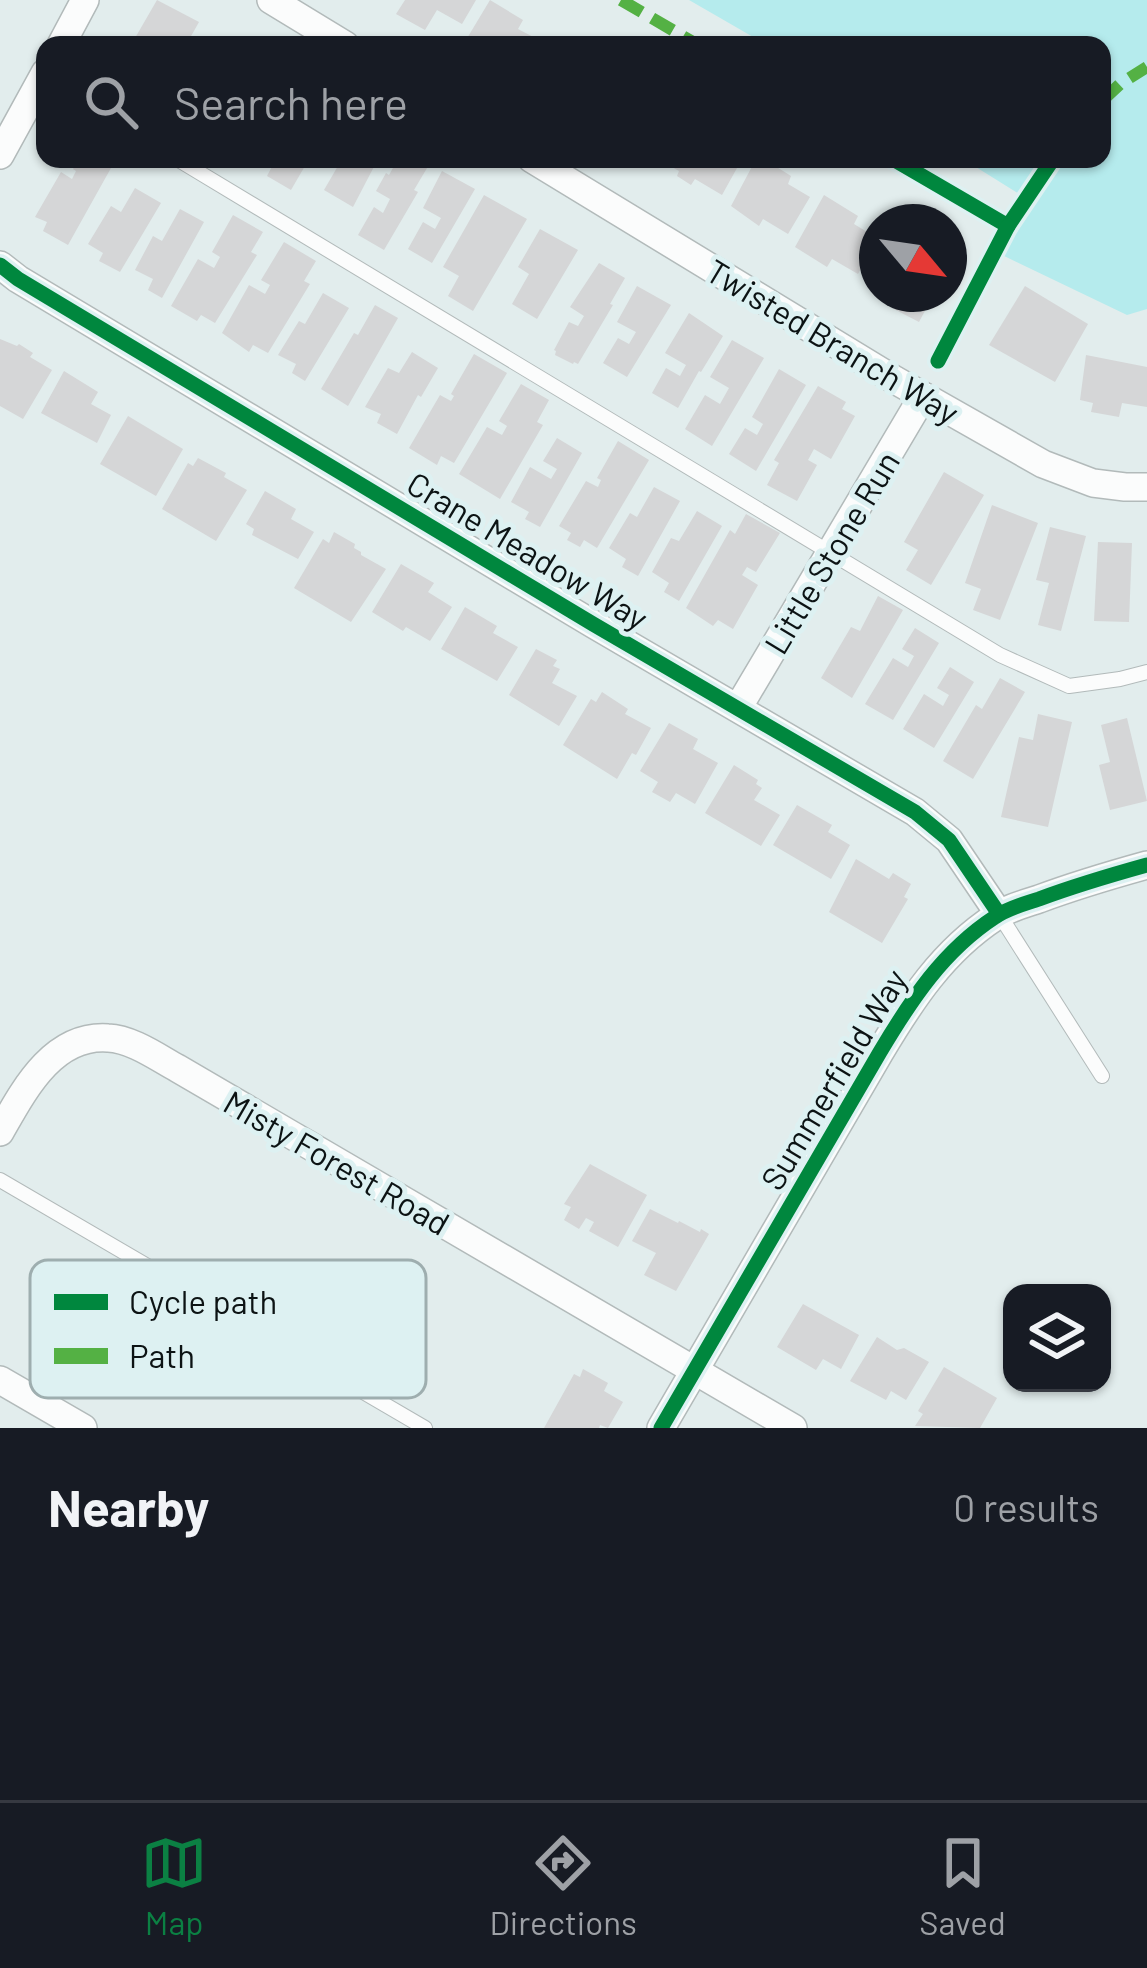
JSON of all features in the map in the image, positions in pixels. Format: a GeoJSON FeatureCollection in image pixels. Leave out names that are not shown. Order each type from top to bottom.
{"type":"FeatureCollection","features":[{"type":"Feature","properties":{"kind":"street"},"geometry":{"type":"LineString","coordinates":[[66,36],[86,0]]}},
{"type":"Feature","properties":{"kind":"street"},"geometry":{"type":"LineString","coordinates":[[271,0],[330,36]]}},
{"type":"Feature","properties":{"kind":"street"},"geometry":{"type":"LineString","coordinates":[[0,155],[36,91]]}},
{"type":"Feature","properties":{"kind":"street","name":"Twisted Branch Way"},"geometry":{"type":"LineString","coordinates":[[547,168],[1042,464],[1093,483],[1147,487]]}},
{"type":"Feature","properties":{"kind":"street","name":"Crane Meadow Way"},"geometry":{"type":"LineString","coordinates":[[0,265],[915,812],[949,840],[999,914]]}},
{"type":"Feature","properties":{"kind":"street","name":"Little Stone Run"},"geometry":{"type":"LineString","coordinates":[[738,708],[923,396]]}},
{"type":"Feature","properties":{"kind":"street","name":"Summerfield Way"},"geometry":{"type":"LineString","coordinates":[[661,1428],[912,1000],[938,965],[999,914],[1147,865]]}},
{"type":"Feature","properties":{"kind":"street","name":"Misty Forest Road"},"geometry":{"type":"LineString","coordinates":[[0,1132],[44,1064],[65,1049],[106,1037],[124,1042],[793,1428]]}},
{"type":"Feature","properties":{"kind":"street"},"geometry":{"type":"LineString","coordinates":[[0,1380],[30,1398]]}},
{"type":"Feature","properties":{"kind":"street"},"geometry":{"type":"LineString","coordinates":[[31,1398],[82,1428]]}},
{"type":"Feature","properties":{"kind":"lane"},"geometry":{"type":"LineString","coordinates":[[192,168],[1000,655],[1069,686],[1147,672]]}},
{"type":"Feature","properties":{"kind":"lane"},"geometry":{"type":"LineString","coordinates":[[999,914],[1102,1076]]}},
{"type":"Feature","properties":{"kind":"lane"},"geometry":{"type":"LineString","coordinates":[[0,1180],[137,1260]]}},
{"type":"Feature","properties":{"kind":"lane"},"geometry":{"type":"LineString","coordinates":[[374,1398],[425,1428]]}},
{"type":"Feature","properties":{"kind":"shaded area"},"geometry":{"type":"Polygon","coordinates":[[[689,0],[1147,0],[1147,309],[1127,315],[1000,254],[1029,200],[977,168],[1111,168],[1111,36],[751,36],[689,0]]]}},
{"type":"Feature","properties":{"kind":"building"},"geometry":{"type":"Polygon","coordinates":[[[157,0],[199,22],[191,36],[136,36],[157,0]]]}},
{"type":"Feature","properties":{"kind":"building"},"geometry":{"type":"Polygon","coordinates":[[[405,0],[476,0],[462,24],[437,10],[425,30],[396,14],[405,0]]]}},
{"type":"Feature","properties":{"kind":"building"},"geometry":{"type":"Polygon","coordinates":[[[490,0],[523,20],[518,29],[531,36],[468,36],[490,0]]]}},
{"type":"Feature","properties":{"kind":"building"},"geometry":{"type":"Polygon","coordinates":[[[111,168],[68,245],[43,231],[47,222],[35,217],[61,172],[72,179],[73,169],[111,168]]]}},
{"type":"Feature","properties":{"kind":"building"},"geometry":{"type":"Polygon","coordinates":[[[271,168],[304,168],[291,190],[267,176],[271,168]]]}},
{"type":"Feature","properties":{"kind":"building"},"geometry":{"type":"Polygon","coordinates":[[[337,168],[373,168],[353,207],[324,190],[337,168]]]}},
{"type":"Feature","properties":{"kind":"building"},"geometry":{"type":"Polygon","coordinates":[[[393,168],[427,168],[384,250],[358,235],[374,207],[383,213],[390,199],[376,191],[393,168]]]}},
{"type":"Feature","properties":{"kind":"building"},"geometry":{"type":"Polygon","coordinates":[[[674,168],[737,168],[722,195],[695,179],[691,185],[677,176],[679,171],[674,168]]]}},
{"type":"Feature","properties":{"kind":"building"},"geometry":{"type":"Polygon","coordinates":[[[751,168],[778,168],[791,176],[788,184],[810,197],[788,234],[763,219],[759,226],[731,206],[751,168]]]}},
{"type":"Feature","properties":{"kind":"building"},"geometry":{"type":"Polygon","coordinates":[[[442,171],[475,189],[432,263],[408,249],[423,222],[435,229],[441,218],[423,208],[442,171]]]}},
{"type":"Feature","properties":{"kind":"building"},"geometry":{"type":"Polygon","coordinates":[[[135,188],[161,203],[120,272],[99,261],[103,253],[88,244],[111,206],[121,212],[135,188]]]}},
{"type":"Feature","properties":{"kind":"building"},"geometry":{"type":"Polygon","coordinates":[[[484,195],[527,219],[473,311],[448,296],[459,276],[443,267],[484,195]]]}},
{"type":"Feature","properties":{"kind":"building"},"geometry":{"type":"Polygon","coordinates":[[[824,195],[858,216],[854,224],[859,227],[858,274],[832,259],[827,267],[795,247],[824,195]]]}},
{"type":"Feature","properties":{"kind":"building"},"geometry":{"type":"Polygon","coordinates":[[[180,209],[204,222],[162,298],[148,290],[153,279],[135,270],[153,236],[162,241],[180,209]]]}},
{"type":"Feature","properties":{"kind":"building"},"geometry":{"type":"Polygon","coordinates":[[[233,215],[263,232],[251,252],[257,255],[215,323],[201,315],[197,321],[171,306],[198,259],[214,268],[220,257],[212,252],[233,215]]]}},
{"type":"Feature","properties":{"kind":"building"},"geometry":{"type":"Polygon","coordinates":[[[540,229],[578,250],[537,319],[512,304],[529,274],[518,267],[540,229]]]}},
{"type":"Feature","properties":{"kind":"building"},"geometry":{"type":"Polygon","coordinates":[[[284,242],[316,261],[304,281],[310,284],[268,353],[253,345],[249,352],[222,333],[249,285],[265,294],[270,285],[261,280],[284,242]]]}},
{"type":"Feature","properties":{"kind":"building"},"geometry":{"type":"Polygon","coordinates":[[[599,263],[625,278],[578,364],[573,364],[554,350],[569,322],[578,326],[584,316],[570,307],[599,263]]]}},
{"type":"Feature","properties":{"kind":"building"},"geometry":{"type":"Polygon","coordinates":[[[637,286],[671,305],[627,377],[603,363],[618,338],[629,344],[636,332],[617,322],[637,286]]]}},
{"type":"Feature","properties":{"kind":"building"},"geometry":{"type":"Polygon","coordinates":[[[1025,286],[1088,324],[1055,382],[989,345],[1025,286]]]}},
{"type":"Feature","properties":{"kind":"building"},"geometry":{"type":"Polygon","coordinates":[[[323,293],[349,308],[305,381],[292,373],[296,364],[278,355],[299,321],[305,324],[323,293]]]}},
{"type":"Feature","properties":{"kind":"building"},"geometry":{"type":"Polygon","coordinates":[[[375,305],[398,318],[348,406],[321,389],[375,305]]]}},
{"type":"Feature","properties":{"kind":"building"},"geometry":{"type":"Polygon","coordinates":[[[900,312],[924,312],[919,322],[900,312]]]}},
{"type":"Feature","properties":{"kind":"building"},"geometry":{"type":"Polygon","coordinates":[[[689,313],[723,336],[678,408],[652,393],[666,368],[680,376],[686,365],[665,353],[689,313]]]}},
{"type":"Feature","properties":{"kind":"building"},"geometry":{"type":"Polygon","coordinates":[[[0,339],[19,344],[52,370],[23,419],[0,406],[0,339]]]}},
{"type":"Feature","properties":{"kind":"building"},"geometry":{"type":"Polygon","coordinates":[[[732,340],[764,358],[712,446],[685,429],[705,395],[720,404],[729,388],[710,377],[732,340]]]}},
{"type":"Feature","properties":{"kind":"building"},"geometry":{"type":"Polygon","coordinates":[[[412,352],[438,368],[397,434],[377,423],[381,414],[365,407],[388,368],[399,373],[412,352]]]}},
{"type":"Feature","properties":{"kind":"building"},"geometry":{"type":"Polygon","coordinates":[[[474,354],[507,373],[454,463],[441,456],[437,465],[409,448],[440,395],[451,401],[474,354]]]}},
{"type":"Feature","properties":{"kind":"building"},"geometry":{"type":"Polygon","coordinates":[[[1086,355],[1147,367],[1147,407],[1122,403],[1119,417],[1091,412],[1093,403],[1080,400],[1086,355]]]}},
{"type":"Feature","properties":{"kind":"building"},"geometry":{"type":"Polygon","coordinates":[[[779,369],[806,385],[756,471],[729,454],[745,428],[757,435],[763,424],[752,417],[779,369]]]}},
{"type":"Feature","properties":{"kind":"building"},"geometry":{"type":"Polygon","coordinates":[[[64,371],[98,392],[91,404],[111,415],[97,443],[41,413],[64,371]]]}},
{"type":"Feature","properties":{"kind":"building"},"geometry":{"type":"Polygon","coordinates":[[[521,384],[549,400],[537,422],[543,425],[500,499],[459,474],[487,427],[502,435],[507,426],[499,421],[521,384]]]}},
{"type":"Feature","properties":{"kind":"building"},"geometry":{"type":"Polygon","coordinates":[[[818,386],[846,402],[842,409],[855,416],[831,459],[814,449],[808,460],[817,465],[797,501],[767,485],[779,463],[774,460],[818,386]]]}},
{"type":"Feature","properties":{"kind":"building"},"geometry":{"type":"Polygon","coordinates":[[[128,416],[183,449],[156,496],[100,464],[128,416]]]}},
{"type":"Feature","properties":{"kind":"building"},"geometry":{"type":"Polygon","coordinates":[[[557,438],[582,453],[540,527],[525,519],[529,512],[511,502],[530,467],[551,479],[557,469],[543,461],[557,438]]]}},
{"type":"Feature","properties":{"kind":"building"},"geometry":{"type":"Polygon","coordinates":[[[618,441],[649,460],[597,548],[584,540],[580,547],[567,540],[571,533],[559,526],[586,481],[598,487],[601,480],[597,478],[618,441]]]}},
{"type":"Feature","properties":{"kind":"building"},"geometry":{"type":"Polygon","coordinates":[[[198,458],[247,490],[216,541],[162,509],[188,463],[193,466],[198,458]]]}},
{"type":"Feature","properties":{"kind":"building"},"geometry":{"type":"Polygon","coordinates":[[[944,472],[984,495],[931,585],[906,570],[918,550],[904,542],[944,472]]]}},
{"type":"Feature","properties":{"kind":"building"},"geometry":{"type":"Polygon","coordinates":[[[654,487],[680,501],[638,576],[622,567],[626,559],[609,548],[630,513],[637,517],[654,487]]]}},
{"type":"Feature","properties":{"kind":"building"},"geometry":{"type":"Polygon","coordinates":[[[265,491],[296,509],[291,519],[314,532],[298,559],[252,535],[254,529],[246,524],[265,491]]]}},
{"type":"Feature","properties":{"kind":"building"},"geometry":{"type":"Polygon","coordinates":[[[992,505],[1038,523],[1000,620],[973,610],[981,589],[965,583],[992,505]]]}},
{"type":"Feature","properties":{"kind":"building"},"geometry":{"type":"Polygon","coordinates":[[[697,511],[722,526],[679,601],[664,592],[669,583],[652,572],[671,538],[679,541],[697,511]]]}},
{"type":"Feature","properties":{"kind":"building"},"geometry":{"type":"Polygon","coordinates":[[[746,514],[780,533],[756,572],[747,567],[742,575],[758,585],[733,629],[718,620],[713,626],[686,608],[730,530],[735,534],[746,514]]]}},
{"type":"Feature","properties":{"kind":"building"},"geometry":{"type":"Polygon","coordinates":[[[1050,527],[1086,536],[1061,631],[1038,625],[1049,583],[1036,580],[1050,527]]]}},
{"type":"Feature","properties":{"kind":"building"},"geometry":{"type":"Polygon","coordinates":[[[334,532],[386,569],[351,622],[294,588],[323,539],[329,543],[334,532]]]}},
{"type":"Feature","properties":{"kind":"building"},"geometry":{"type":"Polygon","coordinates":[[[1098,542],[1132,543],[1129,622],[1094,621],[1098,542]]]}},
{"type":"Feature","properties":{"kind":"building"},"geometry":{"type":"Polygon","coordinates":[[[401,564],[434,583],[428,592],[452,607],[430,641],[372,612],[401,564]]]}},
{"type":"Feature","properties":{"kind":"building"},"geometry":{"type":"Polygon","coordinates":[[[878,596],[903,610],[852,698],[821,678],[851,627],[860,631],[878,596]]]}},
{"type":"Feature","properties":{"kind":"building"},"geometry":{"type":"Polygon","coordinates":[[[465,607],[497,626],[493,633],[518,647],[497,681],[441,649],[465,607]]]}},
{"type":"Feature","properties":{"kind":"building"},"geometry":{"type":"Polygon","coordinates":[[[915,628],[939,643],[893,720],[865,704],[893,658],[908,667],[914,656],[902,649],[915,628]]]}},
{"type":"Feature","properties":{"kind":"building"},"geometry":{"type":"Polygon","coordinates":[[[536,649],[557,660],[553,666],[560,669],[552,683],[577,696],[559,726],[509,695],[536,649]]]}},
{"type":"Feature","properties":{"kind":"building"},"geometry":{"type":"Polygon","coordinates":[[[950,667],[974,682],[934,748],[903,729],[924,694],[943,706],[949,695],[937,688],[950,667]]]}},
{"type":"Feature","properties":{"kind":"building"},"geometry":{"type":"Polygon","coordinates":[[[1000,678],[1025,692],[973,779],[943,761],[976,705],[982,709],[1000,678]]]}},
{"type":"Feature","properties":{"kind":"building"},"geometry":{"type":"Polygon","coordinates":[[[602,692],[628,709],[625,714],[651,728],[617,779],[563,745],[591,699],[596,702],[602,692]]]}},
{"type":"Feature","properties":{"kind":"building"},"geometry":{"type":"Polygon","coordinates":[[[1038,714],[1072,722],[1048,827],[1001,817],[1019,737],[1033,740],[1038,714]]]}},
{"type":"Feature","properties":{"kind":"building"},"geometry":{"type":"Polygon","coordinates":[[[1127,718],[1147,801],[1110,810],[1099,765],[1110,762],[1101,725],[1127,718]]]}},
{"type":"Feature","properties":{"kind":"building"},"geometry":{"type":"Polygon","coordinates":[[[669,723],[698,739],[693,749],[718,763],[695,804],[676,793],[670,802],[652,792],[658,782],[640,771],[669,723]]]}},
{"type":"Feature","properties":{"kind":"building"},"geometry":{"type":"Polygon","coordinates":[[[734,765],[758,780],[762,788],[754,800],[780,815],[761,846],[705,813],[734,765]]]}},
{"type":"Feature","properties":{"kind":"building"},"geometry":{"type":"Polygon","coordinates":[[[797,805],[832,825],[828,832],[850,845],[831,879],[773,845],[797,805]]]}},
{"type":"Feature","properties":{"kind":"building"},"geometry":{"type":"Polygon","coordinates":[[[856,859],[889,879],[893,873],[911,884],[904,897],[908,899],[882,943],[829,912],[856,859]]]}},
{"type":"Feature","properties":{"kind":"building"},"geometry":{"type":"Polygon","coordinates":[[[590,1164],[647,1195],[618,1247],[589,1231],[594,1222],[586,1218],[579,1229],[564,1220],[571,1207],[564,1204],[590,1164]]]}},
{"type":"Feature","properties":{"kind":"building"},"geometry":{"type":"Polygon","coordinates":[[[650,1209],[709,1234],[676,1291],[644,1275],[656,1253],[632,1241],[650,1209]]]}},
{"type":"Feature","properties":{"kind":"building"},"geometry":{"type":"Polygon","coordinates":[[[803,1304],[859,1335],[841,1369],[823,1359],[816,1370],[777,1347],[803,1304]]]}},
{"type":"Feature","properties":{"kind":"building"},"geometry":{"type":"Polygon","coordinates":[[[877,1337],[929,1362],[906,1400],[891,1391],[886,1400],[850,1381],[877,1337]]]}},
{"type":"Feature","properties":{"kind":"building"},"geometry":{"type":"Polygon","coordinates":[[[944,1367],[997,1398],[980,1428],[915,1426],[923,1414],[918,1411],[944,1367]]]}},
{"type":"Feature","properties":{"kind":"building"},"geometry":{"type":"Polygon","coordinates":[[[583,1369],[608,1383],[604,1391],[623,1402],[608,1428],[544,1428],[574,1374],[580,1377],[583,1369]]]}},
{"type":"Feature","properties":{"kind":"marked path"},"geometry":{"type":"LineString","coordinates":[[621,0],[683,36]]}},
{"type":"Feature","properties":{"kind":"marked path"},"geometry":{"type":"LineString","coordinates":[[1111,92],[1147,67]]}},
{"type":"Feature","properties":{"kind":"cycle path"},"geometry":{"type":"LineString","coordinates":[[908,168],[1008,226],[1047,168]]}},
{"type":"Feature","properties":{"kind":"cycle path"},"geometry":{"type":"LineString","coordinates":[[938,361],[1008,226]]}},
{"type":"Feature","properties":{"kind":"cycle path"},"geometry":{"type":"LineString","coordinates":[[0,265],[593,624],[915,812],[949,840],[999,914]]}},
{"type":"Feature","properties":{"kind":"cycle path"},"geometry":{"type":"LineString","coordinates":[[661,1428],[892,1033],[944,961],[976,930],[1005,911],[1147,865]]}}]}
